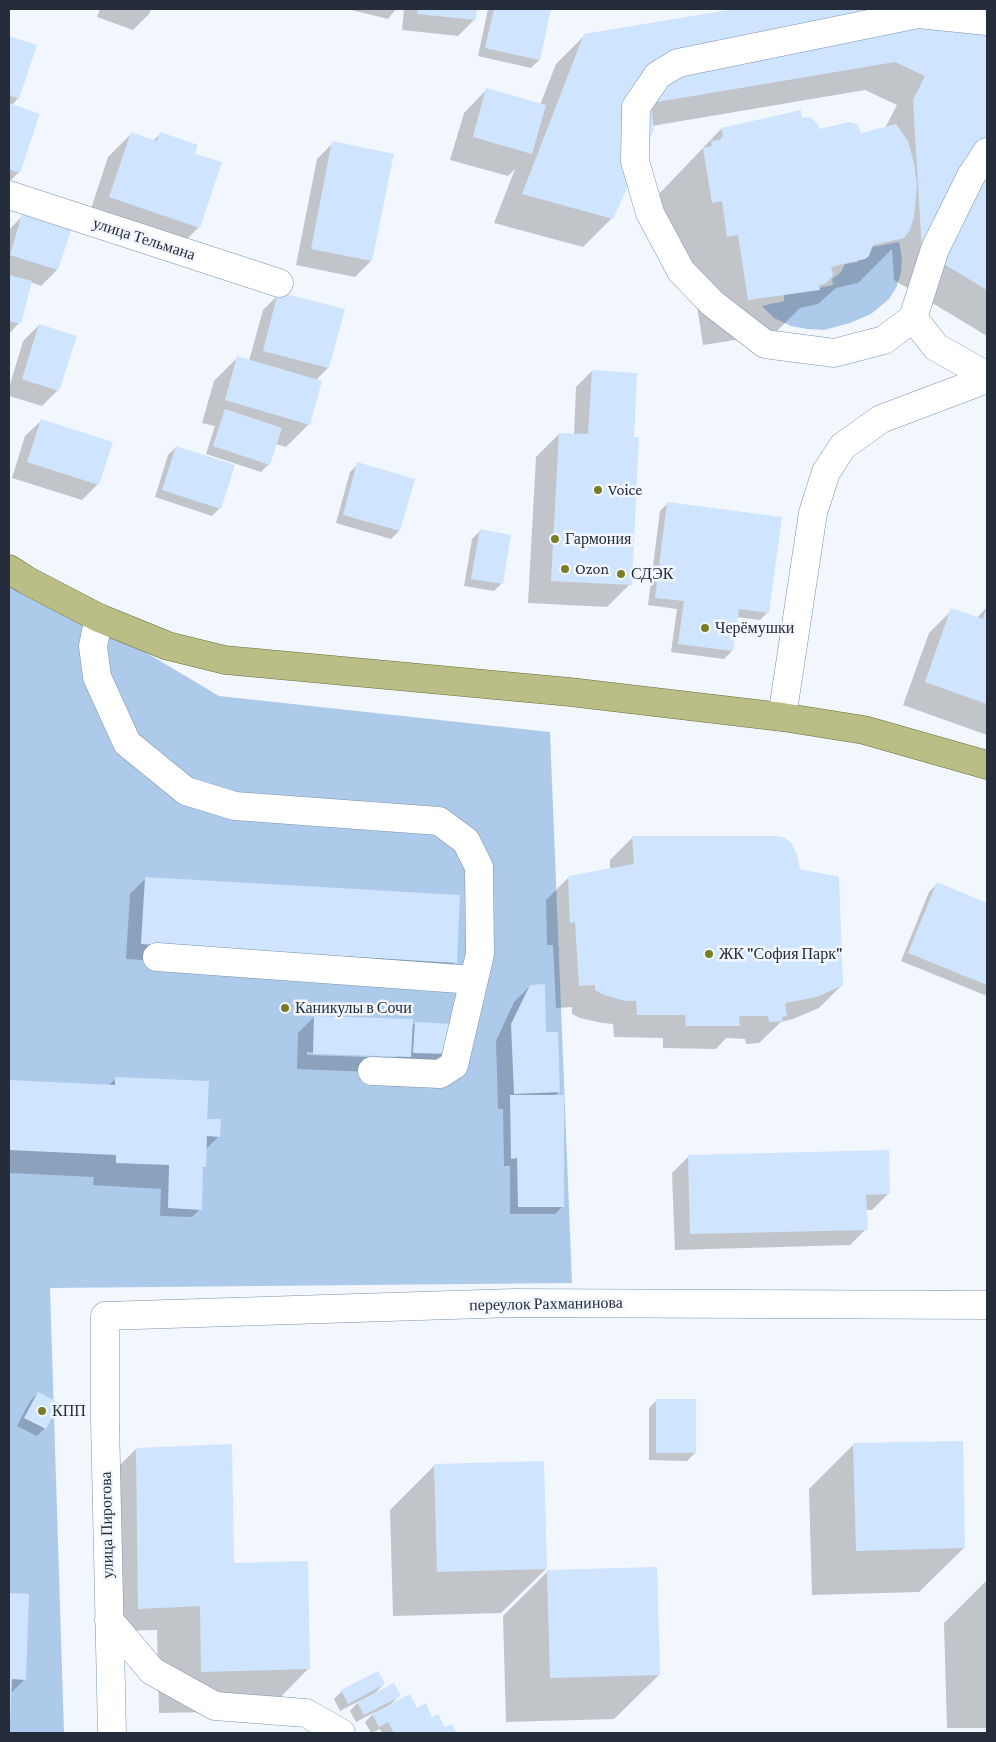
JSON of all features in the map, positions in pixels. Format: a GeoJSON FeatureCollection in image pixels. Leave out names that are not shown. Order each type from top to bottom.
{"type":"FeatureCollection","features":[{"type":"Feature","properties":{"kind":"main road"},"geometry":{"type":"LineString","coordinates":[[9,569],[26,580],[99,618],[168,646],[225,660],[570,692],[782,717],[864,730],[987,765]]}},
{"type":"Feature","properties":{"kind":"street"},"geometry":{"type":"LineString","coordinates":[[987,20],[918,14],[678,63],[658,75],[636,107],[635,161],[650,213],[681,271],[712,303],[765,344],[834,353],[884,340],[913,318],[935,249],[972,176],[987,152]]}},
{"type":"Feature","properties":{"kind":"street","name":"улица Тельмана"},"geometry":{"type":"LineString","coordinates":[[9,195],[279,283]]}},
{"type":"Feature","properties":{"kind":"street"},"geometry":{"type":"LineString","coordinates":[[913,318],[936,347],[987,378]]}},
{"type":"Feature","properties":{"kind":"street"},"geometry":{"type":"LineString","coordinates":[[782,717],[813,513],[826,472],[844,446],[881,419],[987,378]]}},
{"type":"Feature","properties":{"kind":"street"},"geometry":{"type":"LineString","coordinates":[[99,618],[92,646],[97,677],[127,743],[186,791],[235,806],[439,821],[466,841],[479,867],[480,954],[454,1065],[440,1074],[372,1071]]}},
{"type":"Feature","properties":{"kind":"street"},"geometry":{"type":"LineString","coordinates":[[157,957],[474,980]]}},
{"type":"Feature","properties":{"kind":"street","name":"переулок Рахманинова"},"geometry":{"type":"LineString","coordinates":[[105,1316],[514,1303],[987,1304]]}},
{"type":"Feature","properties":{"kind":"street","name":"улица Пирогова"},"geometry":{"type":"LineString","coordinates":[[105,1316],[105,1421],[112,1733]]}},
{"type":"Feature","properties":{"kind":"street"},"geometry":{"type":"LineString","coordinates":[[109,1620],[152,1671],[215,1706],[306,1713],[341,1733]]}},
{"type":"Feature","properties":{"kind":"shaded area"},"geometry":{"type":"Polygon","coordinates":[[[899,242],[902,258],[901,273],[896,288],[889,299],[871,314],[850,323],[824,330],[807,329],[791,326],[774,318],[762,306],[784,301],[784,295],[833,285],[832,279],[841,272],[845,264],[858,262],[856,256],[862,249],[899,242]]]}},
{"type":"Feature","properties":{"kind":"shaded area","name":"Каникулы в Сочи"},"geometry":{"type":"Polygon","coordinates":[[[9,586],[98,624],[219,696],[550,732],[572,1283],[50,1288],[64,1733],[9,1733],[9,586]]]}},
{"type":"Feature","properties":{"kind":"building"},"geometry":{"type":"Polygon","coordinates":[[[418,9],[477,9],[476,20],[417,14],[418,9]]]}},
{"type":"Feature","properties":{"kind":"building"},"geometry":{"type":"Polygon","coordinates":[[[494,9],[551,9],[540,60],[485,48],[494,9]]]}},
{"type":"Feature","properties":{"kind":"building"},"geometry":{"type":"Polygon","coordinates":[[[734,9],[987,9],[987,290],[922,251],[913,100],[925,76],[895,62],[651,103],[654,130],[613,219],[522,194],[584,34],[734,9]]]}},
{"type":"Feature","properties":{"kind":"building"},"geometry":{"type":"Polygon","coordinates":[[[9,36],[37,45],[19,99],[9,95],[9,36]]]}},
{"type":"Feature","properties":{"kind":"building"},"geometry":{"type":"Polygon","coordinates":[[[486,88],[546,105],[532,154],[473,137],[486,88]]]}},
{"type":"Feature","properties":{"kind":"building"},"geometry":{"type":"Polygon","coordinates":[[[9,103],[40,114],[20,173],[9,169],[9,103]]]}},
{"type":"Feature","properties":{"kind":"building"},"geometry":{"type":"Polygon","coordinates":[[[801,110],[802,118],[810,117],[818,124],[819,129],[849,122],[857,124],[861,133],[896,124],[908,141],[914,163],[917,185],[914,216],[910,230],[904,238],[873,245],[869,256],[865,259],[831,267],[832,277],[825,284],[819,285],[820,290],[748,300],[738,235],[727,237],[722,201],[712,203],[703,148],[712,146],[711,141],[720,140],[723,135],[721,128],[801,110]]]}},
{"type":"Feature","properties":{"kind":"building"},"geometry":{"type":"Polygon","coordinates":[[[131,132],[157,141],[160,132],[198,145],[195,154],[222,162],[200,228],[109,197],[131,132]]]}},
{"type":"Feature","properties":{"kind":"building"},"geometry":{"type":"Polygon","coordinates":[[[332,141],[394,154],[372,261],[311,249],[332,141]]]}},
{"type":"Feature","properties":{"kind":"building"},"geometry":{"type":"Polygon","coordinates":[[[22,214],[71,230],[58,270],[10,255],[22,214]]]}},
{"type":"Feature","properties":{"kind":"building"},"geometry":{"type":"Polygon","coordinates":[[[9,275],[32,281],[21,324],[9,321],[9,275]]]}},
{"type":"Feature","properties":{"kind":"building"},"geometry":{"type":"Polygon","coordinates":[[[278,292],[345,309],[329,368],[263,351],[278,292]]]}},
{"type":"Feature","properties":{"kind":"building"},"geometry":{"type":"Polygon","coordinates":[[[39,324],[77,336],[59,391],[22,379],[39,324]]]}},
{"type":"Feature","properties":{"kind":"building"},"geometry":{"type":"Polygon","coordinates":[[[237,356],[322,381],[310,425],[225,400],[237,356]]]}},
{"type":"Feature","properties":{"kind":"building"},"geometry":{"type":"Polygon","coordinates":[[[592,370],[637,373],[634,437],[639,437],[632,585],[551,581],[559,433],[588,434],[592,370]]]}},
{"type":"Feature","properties":{"kind":"building"},"geometry":{"type":"Polygon","coordinates":[[[225,409],[282,428],[270,465],[213,446],[225,409]]]}},
{"type":"Feature","properties":{"kind":"building"},"geometry":{"type":"Polygon","coordinates":[[[41,419],[113,442],[99,485],[27,462],[41,419]]]}},
{"type":"Feature","properties":{"kind":"building"},"geometry":{"type":"Polygon","coordinates":[[[176,446],[235,465],[221,509],[162,490],[176,446]]]}},
{"type":"Feature","properties":{"kind":"building"},"geometry":{"type":"Polygon","coordinates":[[[357,462],[415,479],[400,531],[343,515],[357,462]]]}},
{"type":"Feature","properties":{"kind":"building"},"geometry":{"type":"Polygon","coordinates":[[[667,502],[782,517],[769,613],[739,609],[733,651],[678,644],[684,601],[655,598],[667,502]]]}},
{"type":"Feature","properties":{"kind":"building"},"geometry":{"type":"Polygon","coordinates":[[[480,529],[511,535],[503,584],[471,579],[480,529]]]}},
{"type":"Feature","properties":{"kind":"building"},"geometry":{"type":"Polygon","coordinates":[[[987,606],[987,704],[925,682],[951,608],[983,619],[987,606]]]}},
{"type":"Feature","properties":{"kind":"building","name":"ЖК \"София Парк\""},"geometry":{"type":"Polygon","coordinates":[[[632,836],[775,836],[783,837],[791,842],[797,855],[800,869],[839,877],[843,985],[817,997],[785,1003],[787,1016],[782,1017],[783,1021],[769,1022],[768,1016],[739,1016],[740,1026],[686,1026],[685,1015],[637,1015],[636,1001],[625,1001],[604,995],[595,990],[595,985],[579,986],[575,922],[570,923],[568,876],[634,864],[632,836]]]}},
{"type":"Feature","properties":{"kind":"building"},"geometry":{"type":"Polygon","coordinates":[[[145,877],[460,895],[457,963],[141,944],[145,877]]]}},
{"type":"Feature","properties":{"kind":"building"},"geometry":{"type":"Polygon","coordinates":[[[937,882],[987,903],[987,985],[908,953],[937,882]]]}},
{"type":"Feature","properties":{"kind":"building"},"geometry":{"type":"Polygon","coordinates":[[[545,984],[546,1032],[558,1032],[560,1092],[514,1094],[511,1024],[530,985],[545,984]]]}},
{"type":"Feature","properties":{"kind":"building"},"geometry":{"type":"Polygon","coordinates":[[[314,1016],[413,1019],[411,1057],[313,1054],[314,1016]]]}},
{"type":"Feature","properties":{"kind":"building"},"geometry":{"type":"Polygon","coordinates":[[[415,1022],[452,1024],[451,1054],[413,1053],[415,1022]]]}},
{"type":"Feature","properties":{"kind":"building"},"geometry":{"type":"Polygon","coordinates":[[[115,1077],[209,1081],[207,1119],[221,1119],[220,1137],[207,1136],[206,1167],[203,1167],[202,1210],[168,1208],[169,1165],[116,1163],[116,1155],[9,1150],[9,1080],[115,1085],[115,1077]]]}},
{"type":"Feature","properties":{"kind":"building"},"geometry":{"type":"Polygon","coordinates":[[[510,1095],[564,1095],[564,1207],[518,1207],[517,1158],[511,1159],[510,1095]]]}},
{"type":"Feature","properties":{"kind":"building"},"geometry":{"type":"Polygon","coordinates":[[[889,1150],[890,1194],[866,1195],[868,1230],[690,1234],[688,1155],[889,1150]]]}},
{"type":"Feature","properties":{"kind":"building","name":"КПП"},"geometry":{"type":"Polygon","coordinates":[[[38,1392],[59,1403],[46,1429],[24,1418],[38,1392]]]}},
{"type":"Feature","properties":{"kind":"building"},"geometry":{"type":"Polygon","coordinates":[[[656,1399],[696,1399],[696,1453],[656,1453],[656,1399]]]}},
{"type":"Feature","properties":{"kind":"building"},"geometry":{"type":"Polygon","coordinates":[[[963,1441],[965,1548],[856,1551],[853,1443],[963,1441]]]}},
{"type":"Feature","properties":{"kind":"building"},"geometry":{"type":"Polygon","coordinates":[[[232,1444],[234,1563],[308,1561],[310,1669],[201,1672],[200,1606],[138,1609],[136,1448],[232,1444]]]}},
{"type":"Feature","properties":{"kind":"building"},"geometry":{"type":"Polygon","coordinates":[[[544,1461],[547,1569],[437,1572],[434,1464],[544,1461]]]}},
{"type":"Feature","properties":{"kind":"building"},"geometry":{"type":"Polygon","coordinates":[[[657,1567],[660,1675],[550,1678],[547,1570],[657,1567]]]}},
{"type":"Feature","properties":{"kind":"building"},"geometry":{"type":"Polygon","coordinates":[[[9,1593],[29,1594],[26,1680],[12,1679],[10,1724],[9,1724],[9,1593]]]}},
{"type":"Feature","properties":{"kind":"building"},"geometry":{"type":"Polygon","coordinates":[[[378,1671],[385,1684],[348,1704],[341,1690],[378,1671]]]}},
{"type":"Feature","properties":{"kind":"building"},"geometry":{"type":"Polygon","coordinates":[[[394,1683],[401,1696],[364,1715],[357,1702],[394,1683]]]}},
{"type":"Feature","properties":{"kind":"building"},"geometry":{"type":"Polygon","coordinates":[[[410,1694],[417,1708],[426,1703],[432,1717],[438,1714],[445,1727],[452,1724],[457,1733],[394,1733],[388,1722],[379,1727],[372,1714],[410,1694]]]}},
{"type":"Feature","properties":{"kind":"place","name":"Voice"},"geometry":{"type":"Point","coordinates":[598,490]}},
{"type":"Feature","properties":{"kind":"place","name":"Гармония"},"geometry":{"type":"Point","coordinates":[555,539]}},
{"type":"Feature","properties":{"kind":"place","name":"Ozon"},"geometry":{"type":"Point","coordinates":[565,569]}},
{"type":"Feature","properties":{"kind":"place","name":"СДЭК"},"geometry":{"type":"Point","coordinates":[621,574]}},
{"type":"Feature","properties":{"kind":"place","name":"Черёмушки"},"geometry":{"type":"Point","coordinates":[705,628]}},
{"type":"Feature","properties":{"kind":"place","name":"ЖК \"София Парк\""},"geometry":{"type":"Point","coordinates":[709,954]}},
{"type":"Feature","properties":{"kind":"place","name":"Каникулы в Сочи"},"geometry":{"type":"Point","coordinates":[285,1008]}},
{"type":"Feature","properties":{"kind":"place","name":"КПП"},"geometry":{"type":"Point","coordinates":[42,1411]}}]}
